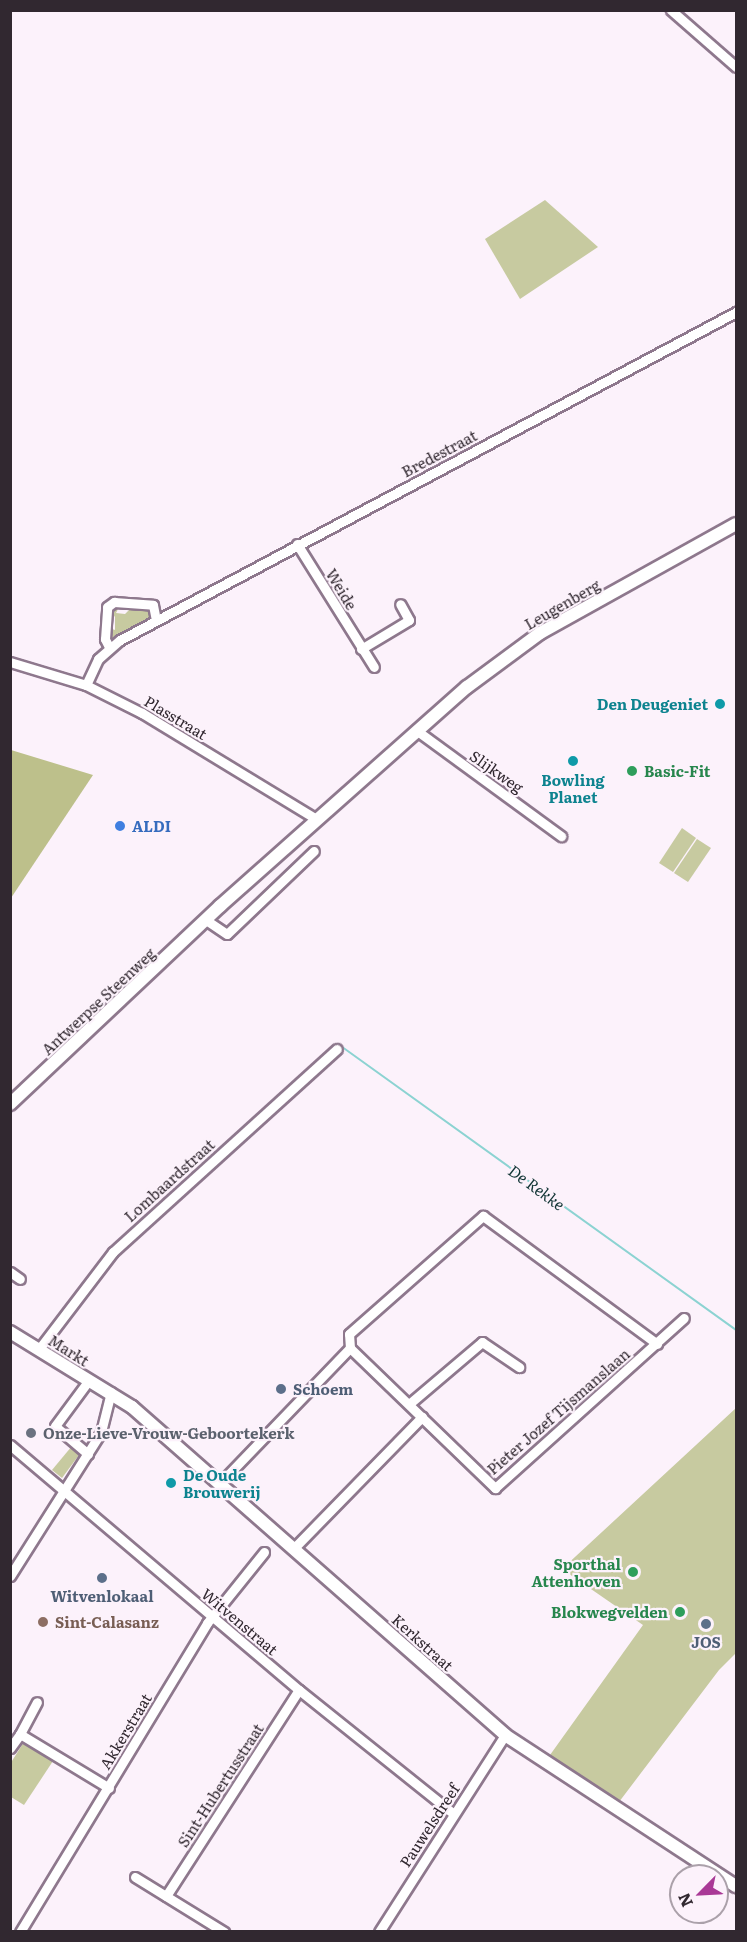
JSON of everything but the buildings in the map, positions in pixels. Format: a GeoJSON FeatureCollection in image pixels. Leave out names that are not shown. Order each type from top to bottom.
{"type":"FeatureCollection","features":[{"type":"Feature","properties":{"kind":"main road","name":"Leugenberg"},"geometry":{"type":"LineString","coordinates":[[316,819],[416,730],[540,633],[736,524]]}},
{"type":"Feature","properties":{"kind":"main road","name":"Antwerpse Steenweg"},"geometry":{"type":"LineString","coordinates":[[10,1104],[316,819]]}},
{"type":"Feature","properties":{"kind":"main road","name":"Markt"},"geometry":{"type":"LineString","coordinates":[[10,1332],[111,1392]]}},
{"type":"Feature","properties":{"kind":"main road","name":"Kerkstraat"},"geometry":{"type":"LineString","coordinates":[[111,1392],[221,1482],[505,1735],[736,1886]]}},
{"type":"Feature","properties":{"kind":"street"},"geometry":{"type":"LineString","coordinates":[[671,10],[736,67]]}},
{"type":"Feature","properties":{"kind":"street","name":"Bredestraat"},"geometry":{"type":"LineString","coordinates":[[86,685],[89,673],[109,647],[156,620],[736,312]]}},
{"type":"Feature","properties":{"kind":"street","name":"Weide"},"geometry":{"type":"LineString","coordinates":[[297,544],[374,667]]}},
{"type":"Feature","properties":{"kind":"street"},"geometry":{"type":"LineString","coordinates":[[109,647],[105,639],[106,607],[114,602],[153,605],[156,620]]}},
{"type":"Feature","properties":{"kind":"street"},"geometry":{"type":"LineString","coordinates":[[361,649],[409,620],[400,604]]}},
{"type":"Feature","properties":{"kind":"street","name":"Plasstraat"},"geometry":{"type":"LineString","coordinates":[[10,662],[86,685],[142,713],[316,819]]}},
{"type":"Feature","properties":{"kind":"street","name":"Slijkweg"},"geometry":{"type":"LineString","coordinates":[[416,730],[561,836]]}},
{"type":"Feature","properties":{"kind":"street"},"geometry":{"type":"LineString","coordinates":[[206,920],[227,934],[314,851]]}},
{"type":"Feature","properties":{"kind":"street","name":"Lombaardstraat"},"geometry":{"type":"LineString","coordinates":[[39,1349],[113,1251],[337,1049]]}},
{"type":"Feature","properties":{"kind":"street","name":"Pieter Jozef Tijsmanslaan"},"geometry":{"type":"LineString","coordinates":[[657,1344],[483,1216],[350,1334],[351,1347],[495,1488],[657,1344],[684,1318]]}},
{"type":"Feature","properties":{"kind":"street"},"geometry":{"type":"LineString","coordinates":[[10,1272],[20,1278]]}},
{"type":"Feature","properties":{"kind":"street"},"geometry":{"type":"LineString","coordinates":[[409,1404],[482,1342],[519,1367]]}},
{"type":"Feature","properties":{"kind":"street"},"geometry":{"type":"LineString","coordinates":[[221,1482],[351,1347]]}},
{"type":"Feature","properties":{"kind":"street"},"geometry":{"type":"LineString","coordinates":[[88,1454],[55,1426],[89,1380]]}},
{"type":"Feature","properties":{"kind":"street"},"geometry":{"type":"LineString","coordinates":[[10,1576],[62,1489],[101,1432],[111,1392]]}},
{"type":"Feature","properties":{"kind":"street"},"geometry":{"type":"LineString","coordinates":[[295,1547],[422,1417]]}},
{"type":"Feature","properties":{"kind":"street","name":"Witvenstraat"},"geometry":{"type":"LineString","coordinates":[[10,1445],[299,1690],[454,1814]]}},
{"type":"Feature","properties":{"kind":"street","name":"Akkerstraat"},"geometry":{"type":"LineString","coordinates":[[20,1932],[211,1616],[264,1552]]}},
{"type":"Feature","properties":{"kind":"street","name":"Sint-Hubertusstraat"},"geometry":{"type":"LineString","coordinates":[[166,1896],[299,1690]]}},
{"type":"Feature","properties":{"kind":"street"},"geometry":{"type":"LineString","coordinates":[[10,1748],[38,1702]]}},
{"type":"Feature","properties":{"kind":"street"},"geometry":{"type":"LineString","coordinates":[[20,1734],[109,1788]]}},
{"type":"Feature","properties":{"kind":"street","name":"Pauwelsdreef"},"geometry":{"type":"LineString","coordinates":[[379,1932],[505,1735]]}},
{"type":"Feature","properties":{"kind":"street"},"geometry":{"type":"LineString","coordinates":[[135,1877],[224,1932]]}},
{"type":"Feature","properties":{"kind":"green space"},"geometry":{"type":"Polygon","coordinates":[[[545,200],[598,247],[520,299],[485,239],[545,200]]]}},
{"type":"Feature","properties":{"kind":"green space"},"geometry":{"type":"Polygon","coordinates":[[[119,607],[116,613],[125,614],[132,607],[147,608],[151,618],[112,639],[109,628],[115,630],[115,617],[110,610],[119,607]]]}},
{"type":"Feature","properties":{"kind":"green space"},"geometry":{"type":"Polygon","coordinates":[[[10,750],[93,775],[11,898],[10,750]]]}},
{"type":"Feature","properties":{"kind":"green space"},"geometry":{"type":"Polygon","coordinates":[[[682,828],[696,838],[673,872],[659,863],[682,828]]]}},
{"type":"Feature","properties":{"kind":"green space"},"geometry":{"type":"Polygon","coordinates":[[[697,839],[711,848],[688,882],[674,873],[697,839]]]}},
{"type":"Feature","properties":{"kind":"green space","name":"Blokwegvelden"},"geometry":{"type":"Polygon","coordinates":[[[736,1408],[736,1653],[719,1670],[619,1802],[550,1755],[643,1625],[562,1569],[736,1408]]]}},
{"type":"Feature","properties":{"kind":"green space"},"geometry":{"type":"Polygon","coordinates":[[[72,1446],[79,1455],[62,1478],[52,1470],[72,1446]]]}},
{"type":"Feature","properties":{"kind":"green space"},"geometry":{"type":"Polygon","coordinates":[[[24,1742],[53,1761],[24,1805],[11,1797],[10,1764],[24,1742]]]}},
{"type":"Feature","properties":{"kind":"waterway","name":"De Rekke"},"geometry":{"type":"LineString","coordinates":[[338,1044],[736,1330]]}},
{"type":"Feature","properties":{"kind":"place","name":"Den Deugeniet"},"geometry":{"type":"Point","coordinates":[720,704]}},
{"type":"Feature","properties":{"kind":"place","name":"Bowling Planet"},"geometry":{"type":"Point","coordinates":[573,761]}},
{"type":"Feature","properties":{"kind":"place","name":"Basic-Fit"},"geometry":{"type":"Point","coordinates":[632,771]}},
{"type":"Feature","properties":{"kind":"place","name":"ALDI"},"geometry":{"type":"Point","coordinates":[120,826]}},
{"type":"Feature","properties":{"kind":"place","name":"Schoem"},"geometry":{"type":"Point","coordinates":[281,1389]}},
{"type":"Feature","properties":{"kind":"place","name":"Onze-Lieve-Vrouw-Geboortekerk"},"geometry":{"type":"Point","coordinates":[31,1433]}},
{"type":"Feature","properties":{"kind":"place","name":"De Oude Brouwerij"},"geometry":{"type":"Point","coordinates":[171,1483]}},
{"type":"Feature","properties":{"kind":"place","name":"Sporthal Attenhoven"},"geometry":{"type":"Point","coordinates":[633,1572]}},
{"type":"Feature","properties":{"kind":"place","name":"Witvenlokaal"},"geometry":{"type":"Point","coordinates":[102,1578]}},
{"type":"Feature","properties":{"kind":"place","name":"Blokwegvelden"},"geometry":{"type":"Point","coordinates":[680,1612]}},
{"type":"Feature","properties":{"kind":"place","name":"Sint-Calasanz"},"geometry":{"type":"Point","coordinates":[43,1622]}},
{"type":"Feature","properties":{"kind":"place","name":"JOS"},"geometry":{"type":"Point","coordinates":[706,1624]}}]}
